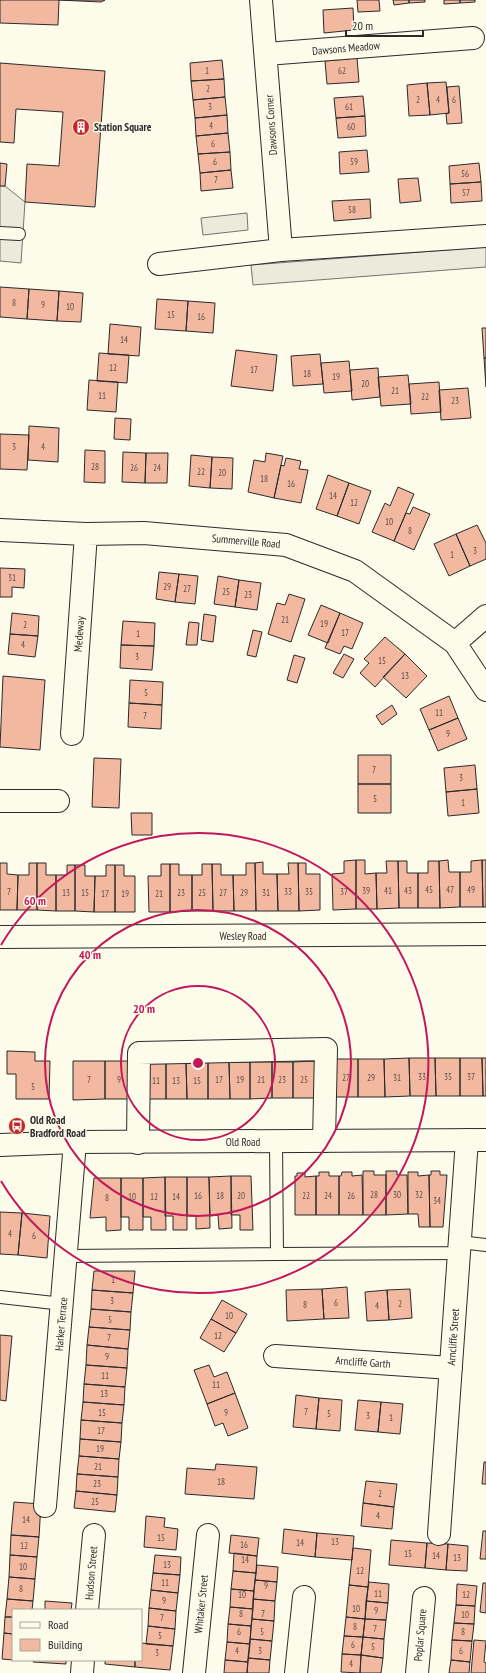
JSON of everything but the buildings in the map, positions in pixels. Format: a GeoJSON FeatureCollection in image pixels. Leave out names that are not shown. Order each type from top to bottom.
{"type":"FeatureCollection","features":[{"type":"Feature","properties":{"kind":"street","name":"Dawsons Corner"},"geometry":{"type":"LineString","coordinates":[[261,0],[281,250]]}},
{"type":"Feature","properties":{"kind":"street","name":"Dawsons Meadow"},"geometry":{"type":"LineString","coordinates":[[266,54],[473,38]]}},
{"type":"Feature","properties":{"kind":"street"},"geometry":{"type":"LineString","coordinates":[[158,264],[281,250],[486,236]]}},
{"type":"Feature","properties":{"kind":"street","name":"Summerville Road"},"geometry":{"type":"LineString","coordinates":[[0,530],[86,534],[144,533],[286,545],[355,571],[454,643],[486,690]]}},
{"type":"Feature","properties":{"kind":"street","name":"Medeway"},"geometry":{"type":"LineString","coordinates":[[72,734],[86,534]]}},
{"type":"Feature","properties":{"kind":"street"},"geometry":{"type":"LineString","coordinates":[[454,643],[486,616]]}},
{"type":"Feature","properties":{"kind":"street"},"geometry":{"type":"LineString","coordinates":[[0,801],[58,801]]}},
{"type":"Feature","properties":{"kind":"street","name":"Wesley Road"},"geometry":{"type":"LineString","coordinates":[[0,936],[486,934]]}},
{"type":"Feature","properties":{"kind":"street"},"geometry":{"type":"LineString","coordinates":[[138,1142],[139,1053],[326,1049],[324,1141]]}},
{"type":"Feature","properties":{"kind":"street","name":"Old Road"},"geometry":{"type":"LineString","coordinates":[[0,1145],[75,1142],[476,1140]]}},
{"type":"Feature","properties":{"kind":"street","name":"Arncliffe Street"},"geometry":{"type":"LineString","coordinates":[[439,1534],[460,1248],[476,1140]]}},
{"type":"Feature","properties":{"kind":"street","name":"Harker Terrace"},"geometry":{"type":"LineString","coordinates":[[45,1506],[67,1256],[75,1142]]}},
{"type":"Feature","properties":{"kind":"street","name":"Arncliffe Garth"},"geometry":{"type":"LineString","coordinates":[[275,1356],[451,1368]]}},
{"type":"Feature","properties":{"kind":"street","name":"Hudson Street"},"geometry":{"type":"LineString","coordinates":[[87,1609],[94,1535]]}},
{"type":"Feature","properties":{"kind":"street","name":"Whitaker Street"},"geometry":{"type":"LineString","coordinates":[[194,1673],[208,1536]]}},
{"type":"Feature","properties":{"kind":"street"},"geometry":{"type":"LineString","coordinates":[[296,1673],[304,1597]]}},
{"type":"Feature","properties":{"kind":"street","name":"Poplar Square"},"geometry":{"type":"LineString","coordinates":[[417,1673],[424,1598]]}},
{"type":"Feature","properties":{"kind":"street"},"geometry":{"type":"LineString","coordinates":[[82,1673],[83,1661]]}},
{"type":"Feature","properties":{"kind":"lane"},"geometry":{"type":"LineString","coordinates":[[0,233],[19,234]]}},
{"type":"Feature","properties":{"kind":"lane"},"geometry":{"type":"LineString","coordinates":[[276,1142],[277,1254]]}},
{"type":"Feature","properties":{"kind":"lane"},"geometry":{"type":"LineString","coordinates":[[67,1256],[277,1254],[460,1248],[486,1245]]}},
{"type":"Feature","properties":{"kind":"lane"},"geometry":{"type":"LineString","coordinates":[[0,1297],[63,1304]]}},
{"type":"Feature","properties":{"kind":"shaded area"},"geometry":{"type":"Polygon","coordinates":[[[0,186],[5,186],[25,202],[21,263],[0,261],[0,186]]]}},
{"type":"Feature","properties":{"kind":"shaded area"},"geometry":{"type":"Polygon","coordinates":[[[247,213],[248,230],[203,235],[201,218],[247,213]]]}},
{"type":"Feature","properties":{"kind":"shaded area"},"geometry":{"type":"Polygon","coordinates":[[[486,247],[486,267],[253,285],[251,265],[486,247]]]}},
{"type":"Feature","properties":{"kind":"place","name":"Station Square"},"geometry":{"type":"Point","coordinates":[81,127]}},
{"type":"Feature","properties":{"kind":"place","name":"Old Road Bradford Road"},"geometry":{"type":"Point","coordinates":[17,1126]}}]}
